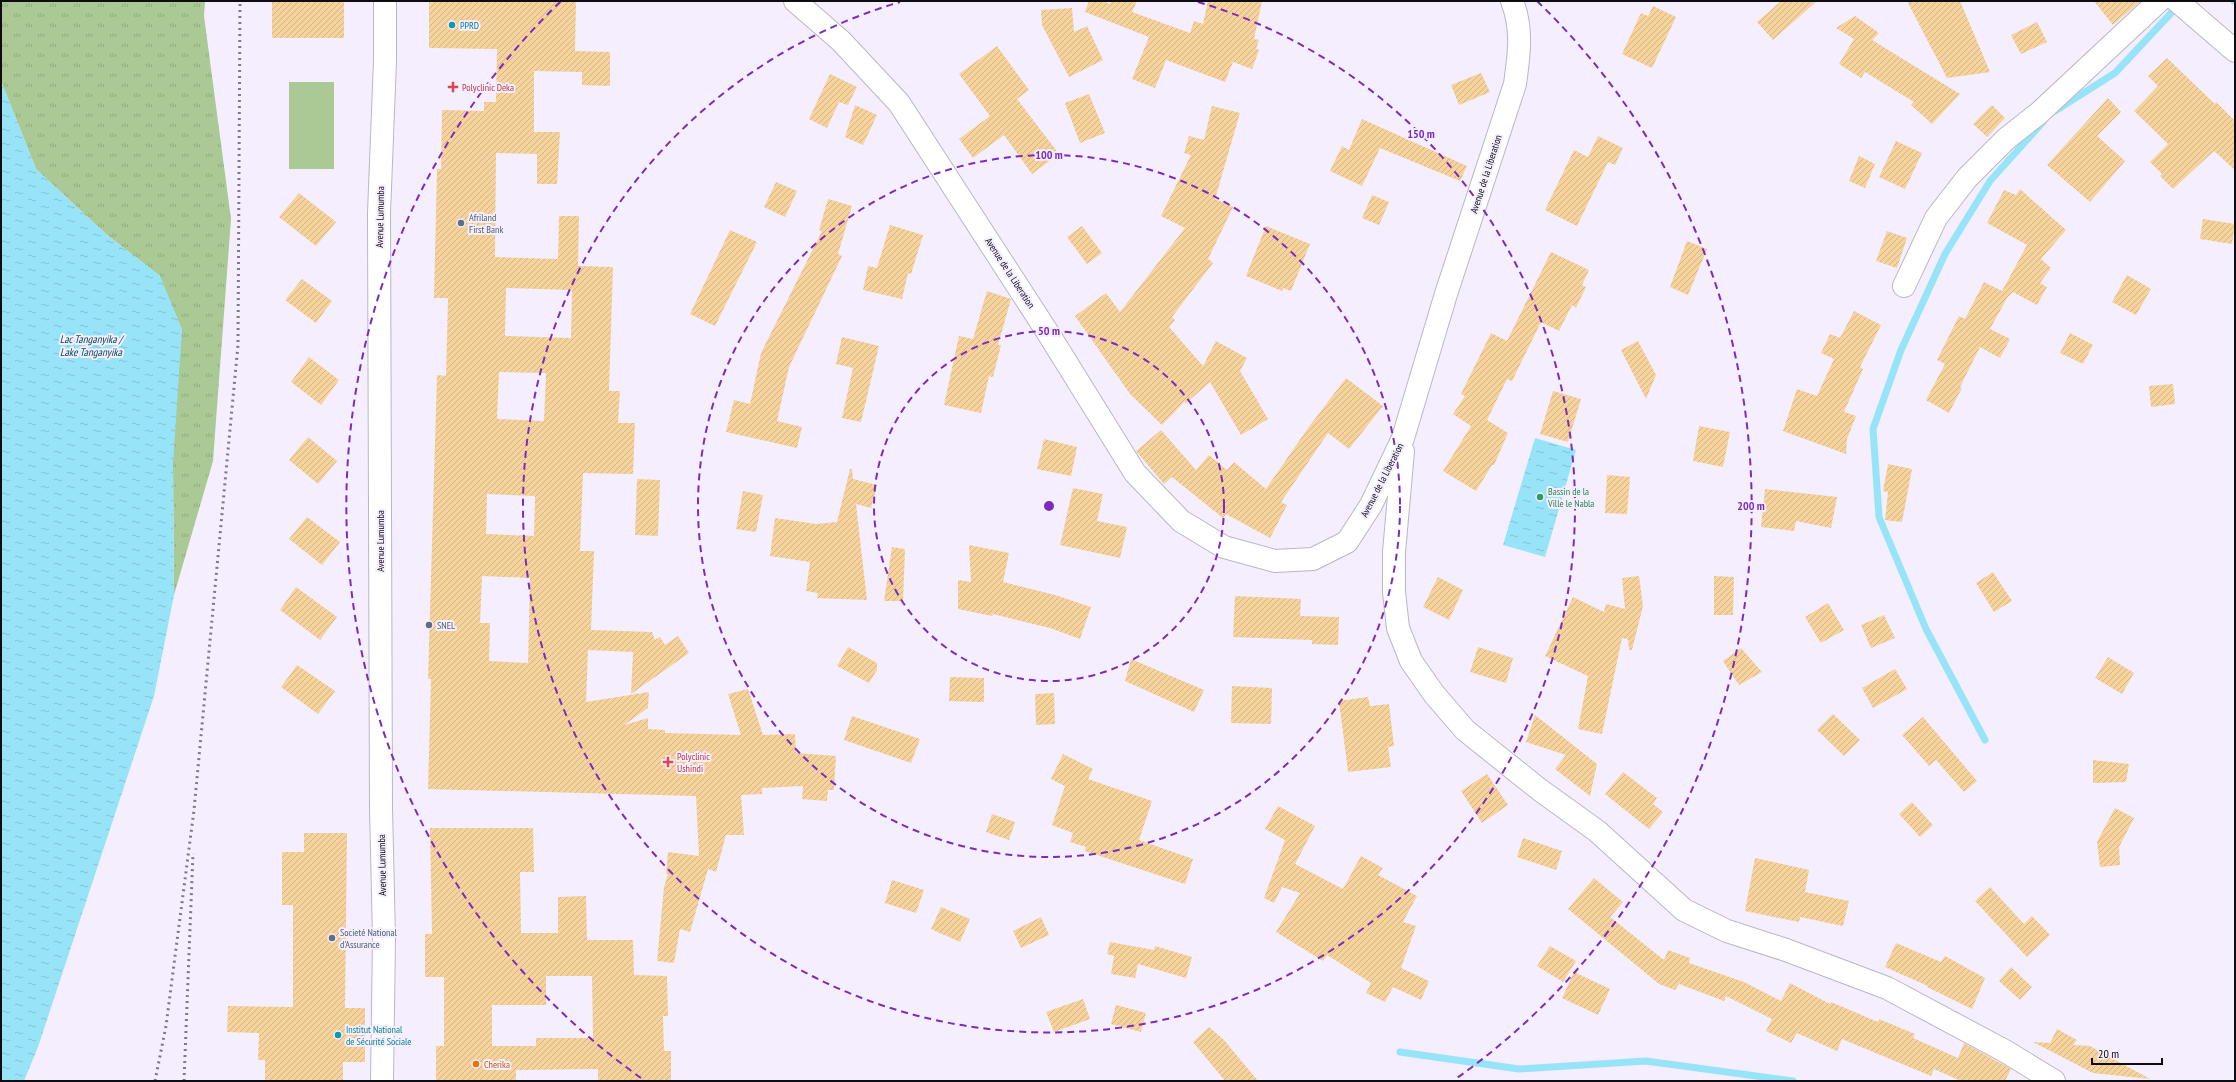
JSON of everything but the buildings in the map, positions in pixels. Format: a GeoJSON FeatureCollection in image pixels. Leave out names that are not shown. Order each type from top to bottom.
{"type":"FeatureCollection","features":[{"type":"Feature","properties":{"kind":"street","name":"Avenue Lumumba"},"geometry":{"type":"LineString","coordinates":[[382,1081],[384,938],[381,808],[379,212],[385,61],[385,1]]}},
{"type":"Feature","properties":{"kind":"street","name":"Avenue de la Liberation"},"geometry":{"type":"LineString","coordinates":[[795,1],[841,41],[899,103],[920,133],[1135,473],[1181,521],[1224,547],[1275,561],[1313,559],[1348,542],[1371,505],[1404,438],[1446,294],[1515,84],[1519,55],[1518,18],[1512,1]]}},
{"type":"Feature","properties":{"kind":"street"},"geometry":{"type":"LineString","coordinates":[[1904,286],[1936,218],[1967,178],[2006,139],[2039,113],[2159,1]]}},
{"type":"Feature","properties":{"kind":"street"},"geometry":{"type":"LineString","coordinates":[[2184,7],[2235,51]]}},
{"type":"Feature","properties":{"kind":"street"},"geometry":{"type":"LineString","coordinates":[[1404,438],[1394,552],[1394,592],[1398,628],[1411,661],[1434,694],[1465,730],[1540,790],[1597,831],[1684,910],[1726,931],[1786,950],[1887,988],[2005,1051],[2054,1081]]}},
{"type":"Feature","properties":{"kind":"green space"},"geometry":{"type":"Polygon","coordinates":[[[1,1],[205,1],[204,16],[231,219],[213,461],[174,595],[173,464],[160,276],[107,235],[36,169],[1,81],[1,1]]]}},
{"type":"Feature","properties":{"kind":"green space"},"geometry":{"type":"Polygon","coordinates":[[[289,82],[334,82],[334,169],[289,169],[289,82]]]}},
{"type":"Feature","properties":{"kind":"water","name":"Lac Tanganyika / Lake Tanganyika"},"geometry":{"type":"Polygon","coordinates":[[[1,81],[36,169],[107,235],[160,276],[182,329],[173,464],[174,595],[154,696],[38,1047],[24,1081],[1,1081],[1,81]]]}},
{"type":"Feature","properties":{"kind":"water","name":"Bassin de la Ville le Nabla"},"geometry":{"type":"Polygon","coordinates":[[[1535,438],[1576,450],[1545,557],[1503,545],[1535,438]]]}},
{"type":"Feature","properties":{"kind":"waterway"},"geometry":{"type":"LineString","coordinates":[[2055,111],[2115,73],[2174,10],[2177,4]]}},
{"type":"Feature","properties":{"kind":"waterway"},"geometry":{"type":"LineString","coordinates":[[1985,740],[1926,629],[1879,517],[1873,429],[1901,350],[1945,254],[1990,181],[2043,122]]}},
{"type":"Feature","properties":{"kind":"waterway"},"geometry":{"type":"LineString","coordinates":[[1400,1052],[1519,1069],[1646,1061],[1793,1081]]}},
{"type":"Feature","properties":{"kind":"railway"},"geometry":{"type":"LineString","coordinates":[[155,1081],[166,1026],[194,810],[238,345],[240,1]]}},
{"type":"Feature","properties":{"kind":"railway"},"geometry":{"type":"LineString","coordinates":[[184,1081],[193,853]]}},
{"type":"Feature","properties":{"kind":"place","name":"PPRD"},"geometry":{"type":"Point","coordinates":[452,25]}},
{"type":"Feature","properties":{"kind":"place","name":"Polyclinic Deka"},"geometry":{"type":"Point","coordinates":[453,87]}},
{"type":"Feature","properties":{"kind":"place","name":"Afriland First Bank"},"geometry":{"type":"Point","coordinates":[461,223]}},
{"type":"Feature","properties":{"kind":"place","name":"Bassin de la Ville le Nabla"},"geometry":{"type":"Point","coordinates":[1540,497]}},
{"type":"Feature","properties":{"kind":"place","name":"SNEL"},"geometry":{"type":"Point","coordinates":[429,625]}},
{"type":"Feature","properties":{"kind":"place","name":"Polyclinic Ushindi"},"geometry":{"type":"Point","coordinates":[668,762]}},
{"type":"Feature","properties":{"kind":"place","name":"Societé National d'Assurance"},"geometry":{"type":"Point","coordinates":[332,938]}},
{"type":"Feature","properties":{"kind":"place","name":"Institut National de Sécurité Sociale"},"geometry":{"type":"Point","coordinates":[338,1035]}},
{"type":"Feature","properties":{"kind":"place","name":"Cherika"},"geometry":{"type":"Point","coordinates":[476,1064]}}]}
